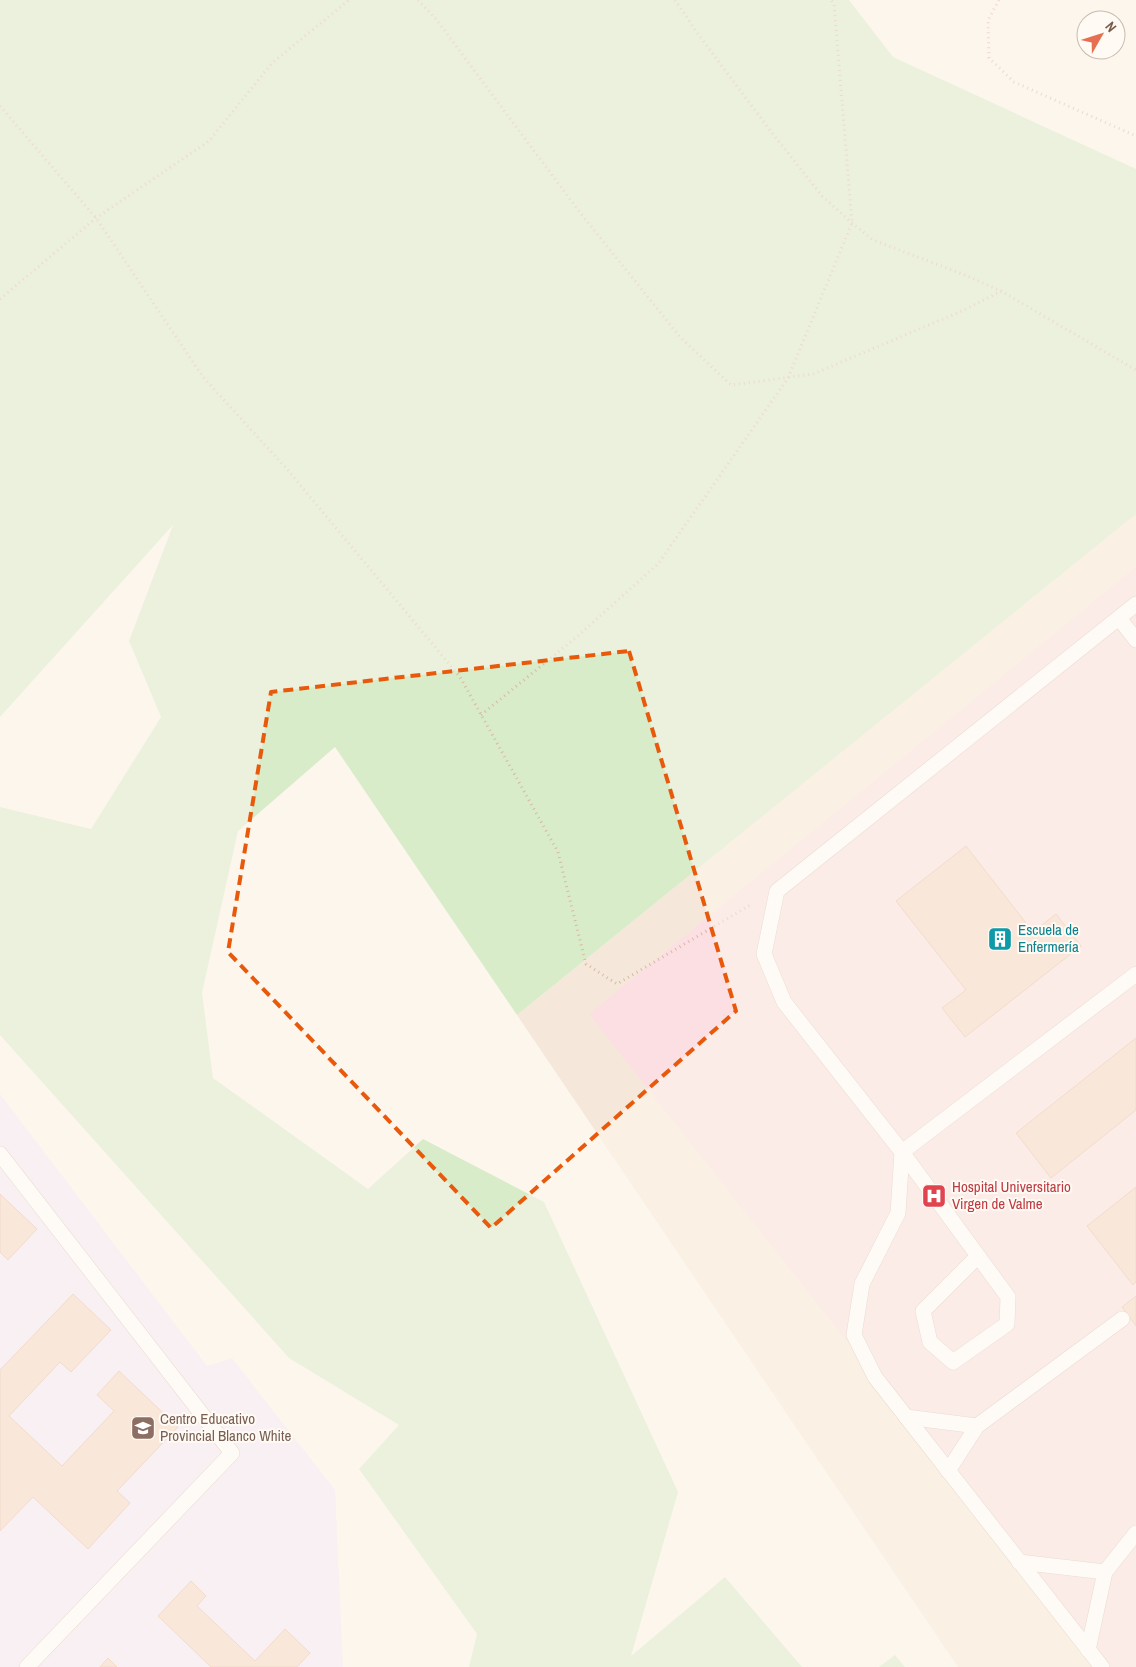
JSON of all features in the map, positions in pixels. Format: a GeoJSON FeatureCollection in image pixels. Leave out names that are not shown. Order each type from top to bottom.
{"type":"FeatureCollection","features":[{"type":"Feature","properties":{"kind":"lane"},"geometry":{"type":"LineString","coordinates":[[978,1256],[923,1311],[930,1342],[953,1362],[1007,1324],[1008,1297],[902,1152],[784,1002],[764,954],[777,891],[1136,604]]}},
{"type":"Feature","properties":{"kind":"lane"},"geometry":{"type":"LineString","coordinates":[[1119,618],[1136,640]]}},
{"type":"Feature","properties":{"kind":"lane"},"geometry":{"type":"LineString","coordinates":[[1102,1667],[875,1377],[854,1335],[862,1284],[898,1213],[902,1152],[1136,974]]}},
{"type":"Feature","properties":{"kind":"lane"},"geometry":{"type":"LineString","coordinates":[[0,1154],[232,1453],[27,1667]]}},
{"type":"Feature","properties":{"kind":"lane"},"geometry":{"type":"LineString","coordinates":[[948,1471],[977,1426],[1122,1319]]}},
{"type":"Feature","properties":{"kind":"lane"},"geometry":{"type":"LineString","coordinates":[[906,1417],[977,1426]]}},
{"type":"Feature","properties":{"kind":"lane"},"geometry":{"type":"LineString","coordinates":[[1088,1650],[1105,1572],[1136,1533]]}},
{"type":"Feature","properties":{"kind":"lane"},"geometry":{"type":"LineString","coordinates":[[1019,1562],[1105,1572]]}},
{"type":"Feature","properties":{"kind":"path"},"geometry":{"type":"LineString","coordinates":[[0,298],[96,218],[209,141],[272,63],[349,0]]}},
{"type":"Feature","properties":{"kind":"path"},"geometry":{"type":"LineString","coordinates":[[418,0],[436,19],[578,210],[680,337],[731,385],[813,374],[962,311],[1001,291]]}},
{"type":"Feature","properties":{"kind":"path"},"geometry":{"type":"LineString","coordinates":[[674,0],[769,129],[816,189],[873,240],[965,275],[1001,291],[1136,370]]}},
{"type":"Feature","properties":{"kind":"path"},"geometry":{"type":"LineString","coordinates":[[481,715],[579,635],[658,564],[788,378],[852,223],[835,13],[834,4],[831,0]]}},
{"type":"Feature","properties":{"kind":"path"},"geometry":{"type":"LineString","coordinates":[[999,0],[988,20],[989,58],[1014,82],[1136,136]]}},
{"type":"Feature","properties":{"kind":"path"},"geometry":{"type":"LineString","coordinates":[[0,106],[96,218],[203,377],[286,468],[460,677],[558,852],[586,964],[617,984],[743,908],[777,891]]}},
{"type":"Feature","properties":{"kind":"highlighted area"},"geometry":{"type":"Polygon","coordinates":[[[629,651],[736,1011],[491,1228],[228,952],[271,692],[629,651]]]}},
{"type":"Feature","properties":{"kind":"shaded area","name":"Hospital Universitario Virgen de Valme"},"geometry":{"type":"Polygon","coordinates":[[[1136,514],[1136,1667],[958,1667],[517,1015],[1136,514]]]}},
{"type":"Feature","properties":{"kind":"shaded area","name":"Hospital Universitario Virgen de Valme"},"geometry":{"type":"Polygon","coordinates":[[[1136,567],[1136,1667],[1104,1667],[589,1014],[1136,567]]]}},
{"type":"Feature","properties":{"kind":"shaded area","name":"Centro Educativo Provincial Blanco White"},"geometry":{"type":"Polygon","coordinates":[[[0,1094],[207,1366],[232,1358],[335,1490],[343,1667],[0,1667],[0,1094]]]}},
{"type":"Feature","properties":{"kind":"green space"},"geometry":{"type":"Polygon","coordinates":[[[0,0],[849,0],[893,57],[1136,169],[1136,514],[517,1015],[335,747],[238,831],[202,993],[213,1078],[368,1189],[423,1139],[544,1202],[678,1492],[631,1656],[725,1577],[802,1667],[469,1667],[477,1634],[359,1469],[399,1425],[289,1358],[0,1035],[0,807],[91,829],[161,717],[129,641],[173,525],[0,717],[0,0]]]}},
{"type":"Feature","properties":{"kind":"green space"},"geometry":{"type":"Polygon","coordinates":[[[895,1655],[905,1667],[879,1667],[895,1655]]]}},
{"type":"Feature","properties":{"kind":"building","name":"Escuela de Enfermería"},"geometry":{"type":"Polygon","coordinates":[[[966,846],[1033,932],[1056,914],[1081,946],[965,1037],[942,1008],[966,990],[896,901],[966,846]]]}},
{"type":"Feature","properties":{"kind":"building"},"geometry":{"type":"Polygon","coordinates":[[[1136,1038],[1136,1110],[1051,1178],[1016,1133],[1136,1038]]]}},
{"type":"Feature","properties":{"kind":"building"},"geometry":{"type":"Polygon","coordinates":[[[1136,1187],[1136,1282],[1133,1285],[1087,1226],[1136,1187]]]}},
{"type":"Feature","properties":{"kind":"building"},"geometry":{"type":"Polygon","coordinates":[[[0,1194],[37,1229],[8,1260],[0,1252],[0,1194]]]}},
{"type":"Feature","properties":{"kind":"building"},"geometry":{"type":"Polygon","coordinates":[[[73,1294],[111,1330],[71,1372],[60,1362],[9,1416],[62,1466],[114,1411],[97,1395],[119,1371],[178,1427],[117,1491],[130,1503],[88,1549],[33,1497],[0,1531],[0,1370],[73,1294]]]}},
{"type":"Feature","properties":{"kind":"building"},"geometry":{"type":"Polygon","coordinates":[[[1136,1296],[1136,1326],[1122,1307],[1136,1296]]]}},
{"type":"Feature","properties":{"kind":"building"},"geometry":{"type":"Polygon","coordinates":[[[191,1581],[206,1596],[197,1606],[255,1661],[285,1629],[310,1653],[297,1667],[211,1667],[158,1616],[191,1581]]]}},
{"type":"Feature","properties":{"kind":"building"},"geometry":{"type":"Polygon","coordinates":[[[108,1658],[117,1667],[100,1667],[108,1658]]]}},
{"type":"Feature","properties":{"kind":"place","name":"Escuela de Enfermería"},"geometry":{"type":"Point","coordinates":[1000,939]}},
{"type":"Feature","properties":{"kind":"place","name":"Hospital Universitario Virgen de Valme"},"geometry":{"type":"Point","coordinates":[934,1196]}},
{"type":"Feature","properties":{"kind":"place","name":"Centro Educativo Provincial Blanco White"},"geometry":{"type":"Point","coordinates":[143,1428]}}]}
